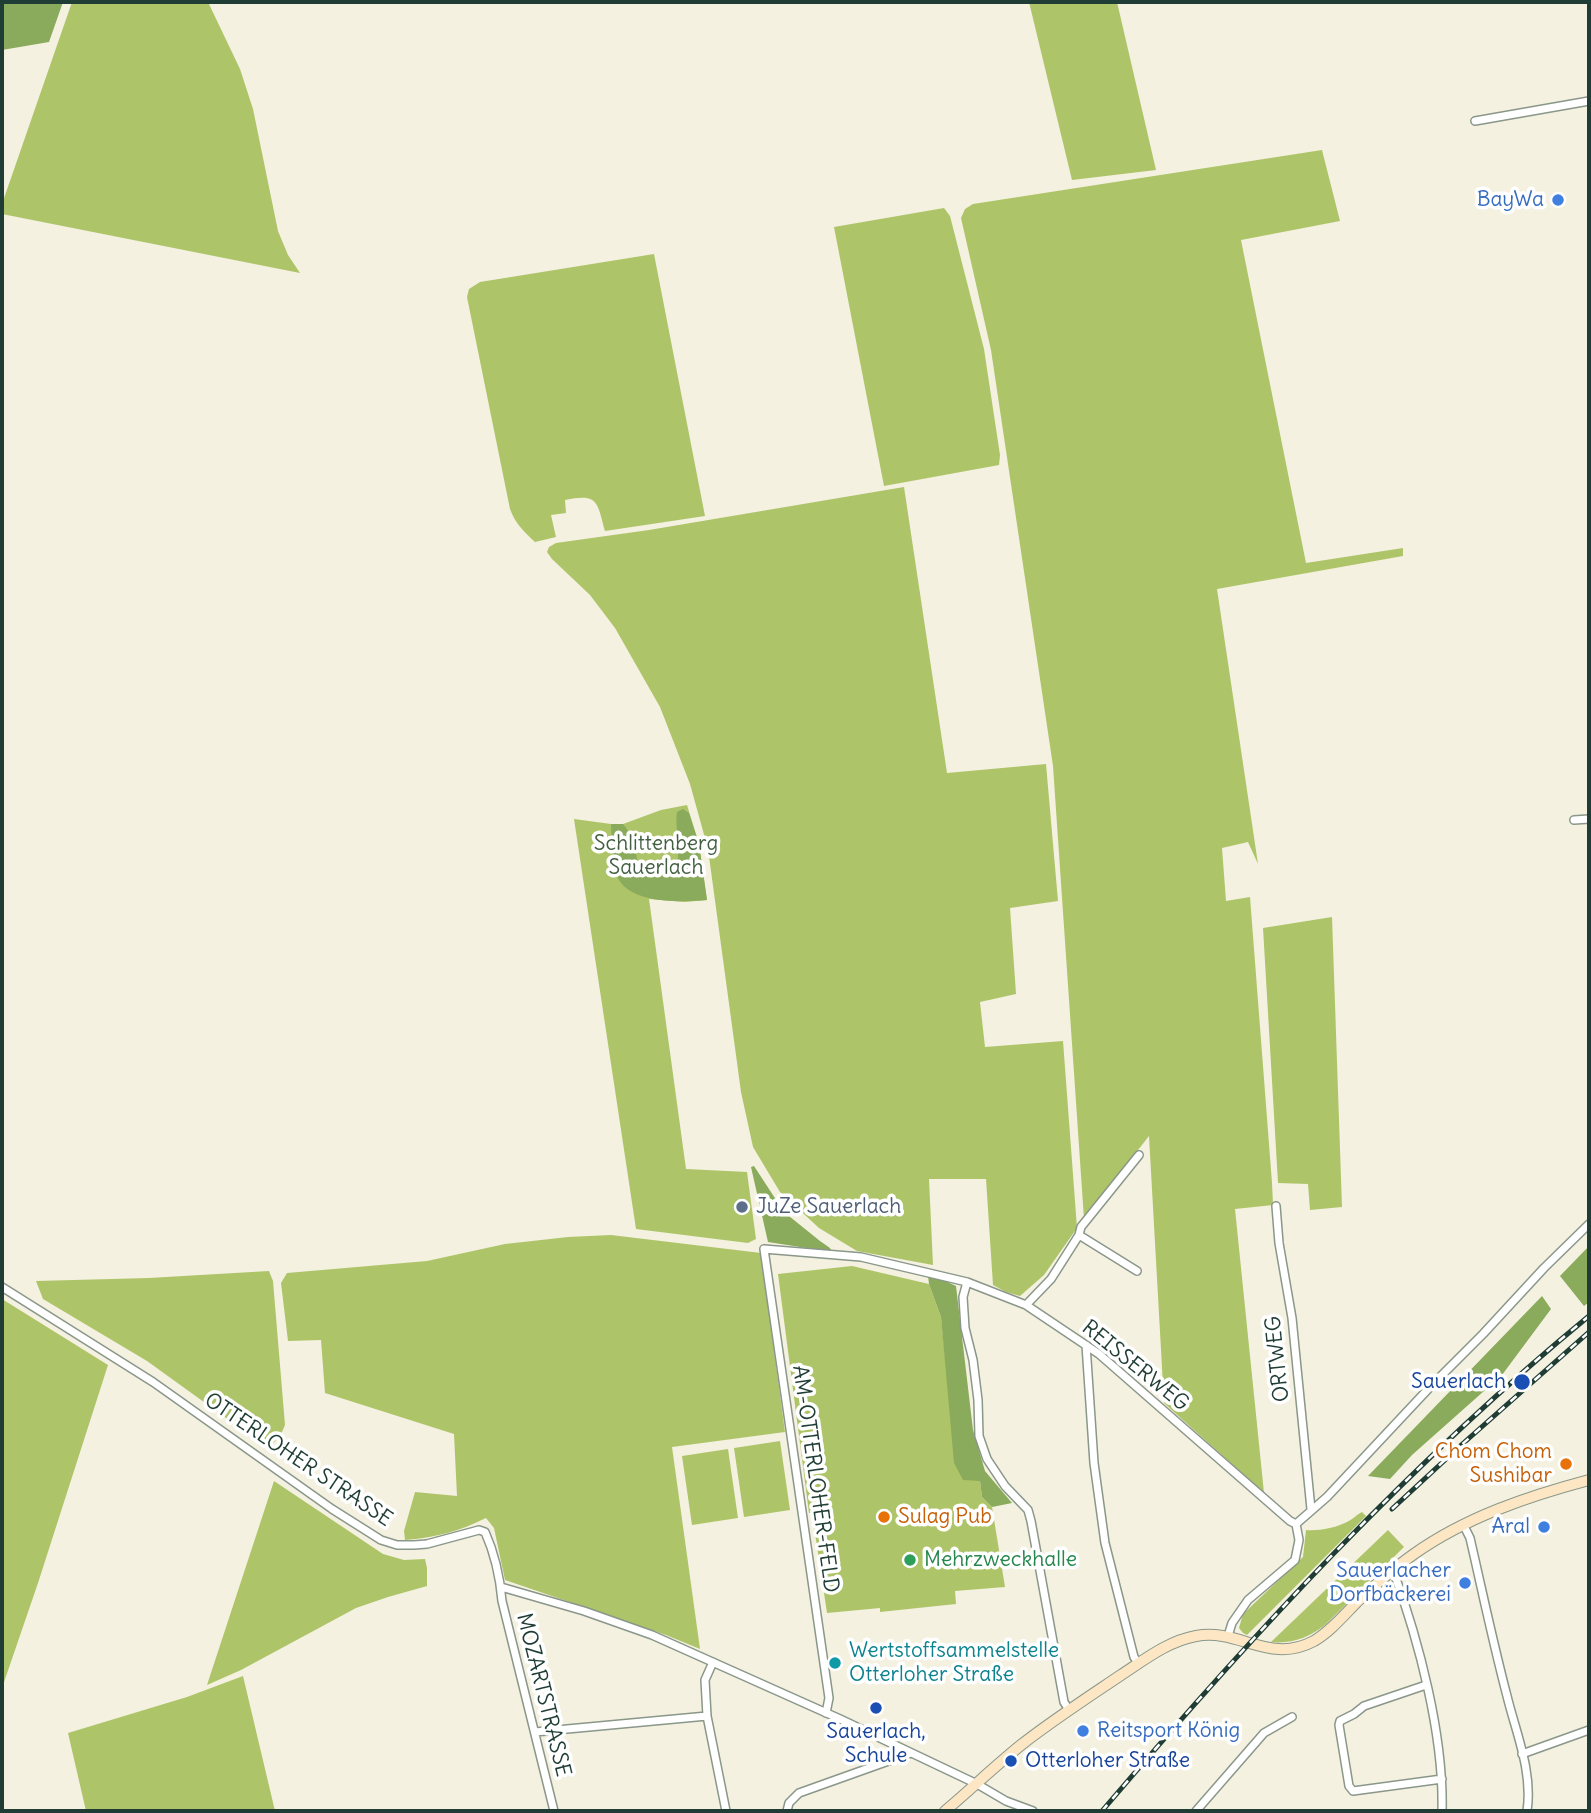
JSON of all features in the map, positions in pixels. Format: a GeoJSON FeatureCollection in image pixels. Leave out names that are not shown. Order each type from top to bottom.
{"type":"FeatureCollection","features":[{"type":"Feature","properties":{"kind":"main road"},"geometry":{"type":"LineString","coordinates":[[945,1811],[1021,1745],[1069,1710],[1167,1647],[1194,1636],[1211,1634],[1277,1650],[1296,1648],[1331,1628],[1414,1553],[1503,1507],[1589,1480]]}},
{"type":"Feature","properties":{"kind":"street"},"geometry":{"type":"LineString","coordinates":[[1475,121],[1589,102]]}},
{"type":"Feature","properties":{"kind":"street"},"geometry":{"type":"LineString","coordinates":[[1574,820],[1589,819]]}},
{"type":"Feature","properties":{"kind":"street"},"geometry":{"type":"LineString","coordinates":[[1026,1305],[1051,1279],[1079,1235],[1081,1227],[1139,1155]]}},
{"type":"Feature","properties":{"kind":"street","name":"ORTWEG"},"geometry":{"type":"LineString","coordinates":[[1276,1206],[1279,1243],[1293,1318],[1311,1509]]}},
{"type":"Feature","properties":{"kind":"street"},"geometry":{"type":"LineString","coordinates":[[1228,1636],[1232,1623],[1248,1601],[1295,1560],[1299,1540],[1296,1524],[1326,1497],[1430,1386],[1589,1224]]}},
{"type":"Feature","properties":{"kind":"street"},"geometry":{"type":"LineString","coordinates":[[1079,1235],[1137,1271]]}},
{"type":"Feature","properties":{"kind":"street","name":"REISSERWEG"},"geometry":{"type":"LineString","coordinates":[[764,1249],[861,1257],[967,1282],[1026,1305],[1086,1345],[1296,1524]]}},
{"type":"Feature","properties":{"kind":"street","name":"AM-OTTERLOHER-FELD"},"geometry":{"type":"LineString","coordinates":[[764,1249],[830,1698],[826,1713]]}},
{"type":"Feature","properties":{"kind":"street"},"geometry":{"type":"LineString","coordinates":[[967,1282],[963,1297],[965,1328],[973,1360],[979,1436],[987,1459],[1005,1486],[1028,1510],[1064,1702],[1069,1710]]}},
{"type":"Feature","properties":{"kind":"street","name":"OTTERLOHER STRASSE"},"geometry":{"type":"LineString","coordinates":[[2,1287],[153,1382],[310,1494],[381,1540],[397,1545],[428,1544],[479,1530],[485,1532],[501,1587]]}},
{"type":"Feature","properties":{"kind":"street"},"geometry":{"type":"LineString","coordinates":[[1086,1345],[1094,1463],[1104,1543],[1139,1664]]}},
{"type":"Feature","properties":{"kind":"street"},"geometry":{"type":"LineString","coordinates":[[1464,1526],[1470,1538],[1522,1754],[1530,1793],[1527,1811]]}},
{"type":"Feature","properties":{"kind":"street"},"geometry":{"type":"LineString","coordinates":[[1393,1570],[1426,1685],[1438,1744],[1443,1811]]}},
{"type":"Feature","properties":{"kind":"street"},"geometry":{"type":"LineString","coordinates":[[501,1587],[584,1611],[652,1635],[826,1713],[1031,1811]]}},
{"type":"Feature","properties":{"kind":"street","name":"MOZARTSTRASSE"},"geometry":{"type":"LineString","coordinates":[[501,1587],[502,1601],[554,1811]]}},
{"type":"Feature","properties":{"kind":"street"},"geometry":{"type":"LineString","coordinates":[[713,1662],[705,1680],[707,1716],[726,1811]]}},
{"type":"Feature","properties":{"kind":"street"},"geometry":{"type":"LineString","coordinates":[[1426,1685],[1364,1706],[1340,1721],[1349,1786],[1353,1791],[1442,1779]]}},
{"type":"Feature","properties":{"kind":"street"},"geometry":{"type":"LineString","coordinates":[[535,1731],[707,1716]]}},
{"type":"Feature","properties":{"kind":"street"},"geometry":{"type":"LineString","coordinates":[[1196,1811],[1264,1733],[1292,1717]]}},
{"type":"Feature","properties":{"kind":"street"},"geometry":{"type":"LineString","coordinates":[[1522,1754],[1589,1730]]}},
{"type":"Feature","properties":{"kind":"street"},"geometry":{"type":"LineString","coordinates":[[787,1811],[789,1803],[799,1793],[911,1754]]}},
{"type":"Feature","properties":{"kind":"green space"},"geometry":{"type":"Polygon","coordinates":[[[2,2],[63,2],[49,42],[2,50],[2,2]]]}},
{"type":"Feature","properties":{"kind":"green space"},"geometry":{"type":"Polygon","coordinates":[[[72,2],[208,2],[240,69],[253,109],[278,231],[288,255],[300,273],[2,214],[2,204],[72,2]]]}},
{"type":"Feature","properties":{"kind":"green space"},"geometry":{"type":"Polygon","coordinates":[[[1029,2],[1117,2],[1156,170],[1072,180],[1029,2]]]}},
{"type":"Feature","properties":{"kind":"green space"},"geometry":{"type":"Polygon","coordinates":[[[1322,150],[1340,221],[1241,240],[1306,563],[1403,548],[1403,556],[1217,589],[1258,864],[1248,842],[1222,848],[1226,901],[1250,897],[1272,1183],[1273,1205],[1235,1209],[1264,1493],[1164,1403],[1149,1136],[1084,1219],[1053,766],[991,350],[961,218],[965,209],[973,204],[1322,150]]]}},
{"type":"Feature","properties":{"kind":"green space"},"geometry":{"type":"Polygon","coordinates":[[[944,208],[950,216],[984,349],[1000,455],[999,465],[884,486],[834,227],[944,208]]]}},
{"type":"Feature","properties":{"kind":"green space"},"geometry":{"type":"Polygon","coordinates":[[[654,254],[705,516],[605,531],[598,506],[590,499],[576,498],[565,500],[566,513],[551,515],[556,537],[535,542],[520,527],[510,509],[467,297],[469,289],[480,282],[654,254]]]}},
{"type":"Feature","properties":{"kind":"green space"},"geometry":{"type":"Polygon","coordinates":[[[904,487],[947,773],[1046,764],[1058,901],[1010,908],[1016,994],[980,1002],[985,1047],[1063,1041],[1077,1228],[1044,1275],[1020,1296],[993,1285],[986,1179],[929,1179],[933,1265],[857,1251],[819,1228],[780,1192],[753,1147],[741,1092],[708,849],[690,784],[660,707],[615,628],[590,595],[547,552],[549,547],[556,543],[904,487]]]}},
{"type":"Feature","properties":{"kind":"green space"},"geometry":{"type":"Polygon","coordinates":[[[687,805],[699,844],[707,900],[685,902],[649,899],[686,1169],[747,1172],[756,1239],[748,1243],[636,1229],[574,819],[623,824],[661,810],[687,805]]]}},
{"type":"Feature","properties":{"kind":"green space","name":"Schlittenberg Sauerlach"},"geometry":{"type":"Polygon","coordinates":[[[683,809],[689,813],[699,844],[707,900],[662,900],[630,891],[618,879],[616,872],[611,824],[623,824],[628,830],[641,874],[646,874],[654,866],[673,871],[678,858],[677,812],[683,809]]]}},
{"type":"Feature","properties":{"kind":"green space"},"geometry":{"type":"Polygon","coordinates":[[[1332,917],[1342,1207],[1310,1210],[1308,1184],[1278,1183],[1263,928],[1332,917]]]}},
{"type":"Feature","properties":{"kind":"green space"},"geometry":{"type":"Polygon","coordinates":[[[754,1166],[784,1212],[832,1252],[768,1242],[751,1167],[754,1166]]]}},
{"type":"Feature","properties":{"kind":"green space"},"geometry":{"type":"Polygon","coordinates":[[[611,1235],[761,1253],[785,1432],[672,1447],[700,1649],[505,1580],[494,1528],[486,1518],[447,1533],[405,1540],[404,1531],[415,1492],[457,1496],[454,1434],[325,1393],[321,1340],[288,1341],[281,1283],[287,1273],[427,1261],[505,1244],[611,1235]]]}},
{"type":"Feature","properties":{"kind":"green space"},"geometry":{"type":"Polygon","coordinates":[[[1589,1246],[1589,1302],[1584,1306],[1560,1276],[1589,1246]]]}},
{"type":"Feature","properties":{"kind":"green space"},"geometry":{"type":"Polygon","coordinates":[[[852,1266],[929,1284],[941,1317],[947,1375],[980,1481],[982,1497],[992,1507],[1005,1587],[955,1591],[956,1604],[880,1612],[880,1608],[827,1613],[812,1513],[809,1513],[778,1274],[852,1266]]]}},
{"type":"Feature","properties":{"kind":"green space"},"geometry":{"type":"Polygon","coordinates":[[[269,1271],[273,1281],[285,1425],[269,1449],[147,1361],[43,1299],[36,1281],[149,1278],[269,1271]]]}},
{"type":"Feature","properties":{"kind":"green space"},"geometry":{"type":"Polygon","coordinates":[[[928,1276],[956,1286],[973,1430],[985,1471],[1012,1503],[992,1507],[982,1497],[980,1481],[963,1480],[954,1463],[941,1317],[928,1276]]]}},
{"type":"Feature","properties":{"kind":"green space"},"geometry":{"type":"Polygon","coordinates":[[[1542,1296],[1551,1309],[1502,1375],[1412,1455],[1390,1479],[1368,1476],[1542,1296]]]}},
{"type":"Feature","properties":{"kind":"green space"},"geometry":{"type":"Polygon","coordinates":[[[2,1299],[108,1365],[2,1688],[2,1299]]]}},
{"type":"Feature","properties":{"kind":"green space"},"geometry":{"type":"Polygon","coordinates":[[[780,1441],[790,1510],[744,1517],[734,1448],[780,1441]]]}},
{"type":"Feature","properties":{"kind":"green space"},"geometry":{"type":"Polygon","coordinates":[[[728,1449],[738,1518],[692,1525],[682,1456],[728,1449]]]}},
{"type":"Feature","properties":{"kind":"green space"},"geometry":{"type":"Polygon","coordinates":[[[274,1481],[383,1554],[404,1560],[425,1559],[427,1586],[356,1608],[241,1670],[207,1685],[274,1481]]]}},
{"type":"Feature","properties":{"kind":"green space"},"geometry":{"type":"Polygon","coordinates":[[[1362,1512],[1366,1516],[1247,1635],[1243,1633],[1239,1628],[1243,1614],[1303,1557],[1306,1530],[1337,1526],[1362,1512]]]}},
{"type":"Feature","properties":{"kind":"green space"},"geometry":{"type":"Polygon","coordinates":[[[1388,1530],[1404,1547],[1325,1625],[1300,1639],[1271,1642],[1388,1530]]]}},
{"type":"Feature","properties":{"kind":"green space"},"geometry":{"type":"Polygon","coordinates":[[[243,1676],[275,1811],[86,1811],[68,1733],[187,1697],[243,1676]]]}},
{"type":"Feature","properties":{"kind":"railway"},"geometry":{"type":"LineString","coordinates":[[1102,1811],[1216,1680],[1335,1553],[1458,1431],[1589,1316]]}},
{"type":"Feature","properties":{"kind":"railway"},"geometry":{"type":"LineString","coordinates":[[1392,1509],[1589,1332]]}},
{"type":"Feature","properties":{"kind":"place","name":"BayWa"},"geometry":{"type":"Point","coordinates":[1558,200]}},
{"type":"Feature","properties":{"kind":"place","name":"JuZe Sauerlach"},"geometry":{"type":"Point","coordinates":[742,1207]}},
{"type":"Feature","properties":{"kind":"place","name":"Sauerlach"},"geometry":{"type":"Point","coordinates":[1522,1382]}},
{"type":"Feature","properties":{"kind":"place","name":"Chom Chom Sushibar"},"geometry":{"type":"Point","coordinates":[1566,1464]}},
{"type":"Feature","properties":{"kind":"place","name":"Sulag Pub"},"geometry":{"type":"Point","coordinates":[884,1517]}},
{"type":"Feature","properties":{"kind":"place","name":"Aral"},"geometry":{"type":"Point","coordinates":[1544,1527]}},
{"type":"Feature","properties":{"kind":"place","name":"Mehrzweckhalle"},"geometry":{"type":"Point","coordinates":[910,1560]}},
{"type":"Feature","properties":{"kind":"place","name":"Sauerlacher Dorfbäckerei"},"geometry":{"type":"Point","coordinates":[1465,1583]}},
{"type":"Feature","properties":{"kind":"place","name":"Wertstoffsammelstelle Otterloher Straße"},"geometry":{"type":"Point","coordinates":[835,1663]}},
{"type":"Feature","properties":{"kind":"place","name":"Sauerlach, Schule"},"geometry":{"type":"Point","coordinates":[876,1708]}},
{"type":"Feature","properties":{"kind":"place","name":"Reitsport König"},"geometry":{"type":"Point","coordinates":[1083,1731]}},
{"type":"Feature","properties":{"kind":"place","name":"Otterloher Straße"},"geometry":{"type":"Point","coordinates":[1011,1761]}}]}
